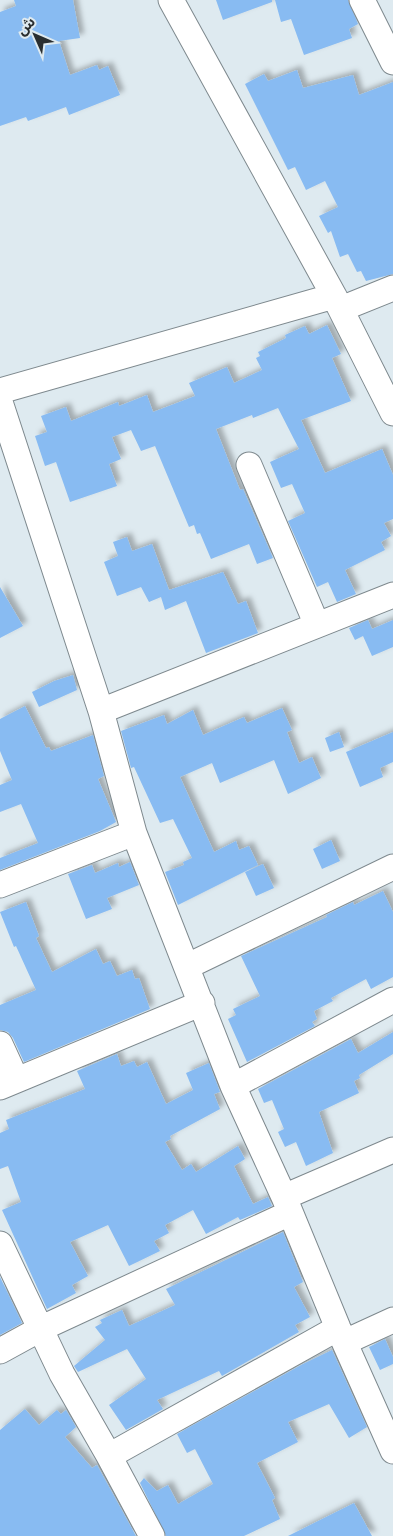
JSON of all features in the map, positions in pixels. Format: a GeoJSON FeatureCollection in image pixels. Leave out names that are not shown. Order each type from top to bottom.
{"type":"FeatureCollection","features":[{"type":"Feature","properties":{"kind":"street"},"geometry":{"type":"LineString","coordinates":[[170,0],[338,303],[393,413]]}},
{"type":"Feature","properties":{"kind":"street"},"geometry":{"type":"LineString","coordinates":[[362,0],[393,62]]}},
{"type":"Feature","properties":{"kind":"street"},"geometry":{"type":"LineString","coordinates":[[0,391],[393,288]]}},
{"type":"Feature","properties":{"kind":"street"},"geometry":{"type":"LineString","coordinates":[[0,402],[7,448],[101,711],[134,833],[188,966],[233,1086],[287,1205],[393,1451]]}},
{"type":"Feature","properties":{"kind":"street"},"geometry":{"type":"LineString","coordinates":[[249,464],[317,625]]}},
{"type":"Feature","properties":{"kind":"street"},"geometry":{"type":"LineString","coordinates":[[101,711],[393,595]]}},
{"type":"Feature","properties":{"kind":"street"},"geometry":{"type":"LineString","coordinates":[[0,884],[134,833]]}},
{"type":"Feature","properties":{"kind":"street"},"geometry":{"type":"LineString","coordinates":[[188,966],[393,867]]}},
{"type":"Feature","properties":{"kind":"street"},"geometry":{"type":"LineString","coordinates":[[233,1086],[393,1000]]}},
{"type":"Feature","properties":{"kind":"street"},"geometry":{"type":"LineString","coordinates":[[0,1044],[8,1083],[202,1003]]}},
{"type":"Feature","properties":{"kind":"street"},"geometry":{"type":"LineString","coordinates":[[0,1351],[393,1150]]}},
{"type":"Feature","properties":{"kind":"street"},"geometry":{"type":"LineString","coordinates":[[0,1244],[42,1328],[62,1374],[152,1536]]}},
{"type":"Feature","properties":{"kind":"street"},"geometry":{"type":"LineString","coordinates":[[109,1456],[342,1335],[393,1320]]}},
{"type":"Feature","properties":{"kind":"building"},"geometry":{"type":"Polygon","coordinates":[[[14,0],[73,0],[80,38],[59,41],[70,75],[97,65],[99,70],[108,66],[120,95],[69,115],[66,107],[28,121],[26,117],[0,126],[0,12],[16,6],[14,0]]]}},
{"type":"Feature","properties":{"kind":"building"},"geometry":{"type":"Polygon","coordinates":[[[216,0],[272,0],[272,2],[223,20],[216,0]]]}},
{"type":"Feature","properties":{"kind":"building"},"geometry":{"type":"Polygon","coordinates":[[[275,0],[348,0],[358,24],[349,29],[352,38],[304,55],[291,19],[281,22],[275,0]]]}},
{"type":"Feature","properties":{"kind":"building"},"geometry":{"type":"Polygon","coordinates":[[[297,70],[303,88],[353,75],[359,95],[393,82],[393,274],[366,281],[361,271],[357,272],[348,254],[340,257],[331,231],[328,233],[319,216],[338,207],[325,181],[306,190],[295,167],[288,170],[245,84],[264,74],[268,81],[297,70]]]}},
{"type":"Feature","properties":{"kind":"building"},"geometry":{"type":"Polygon","coordinates":[[[327,325],[341,354],[332,358],[351,401],[301,420],[325,473],[382,449],[393,475],[393,519],[384,523],[391,536],[381,542],[385,550],[345,570],[356,594],[337,602],[328,582],[317,587],[288,521],[305,513],[292,484],[281,488],[270,462],[299,449],[278,408],[253,418],[252,415],[216,429],[240,490],[243,489],[273,558],[257,564],[249,544],[211,559],[200,533],[197,534],[194,525],[189,527],[155,446],[141,451],[131,430],[112,437],[121,459],[109,464],[117,486],[70,502],[56,462],[45,466],[35,436],[47,432],[41,416],[66,407],[71,421],[118,402],[119,406],[147,395],[153,412],[195,396],[189,383],[227,367],[234,383],[262,370],[256,358],[260,356],[258,352],[286,338],[285,335],[305,326],[309,334],[327,325]]]}},
{"type":"Feature","properties":{"kind":"building"},"geometry":{"type":"Polygon","coordinates":[[[127,537],[132,551],[152,544],[169,590],[223,572],[238,604],[246,601],[258,633],[206,653],[186,601],[165,610],[161,597],[149,602],[141,587],[117,596],[104,562],[118,556],[113,542],[127,537]]]}},
{"type":"Feature","properties":{"kind":"building"},"geometry":{"type":"Polygon","coordinates":[[[0,587],[23,626],[0,638],[0,587]]]}},
{"type":"Feature","properties":{"kind":"building"},"geometry":{"type":"Polygon","coordinates":[[[368,620],[372,629],[393,620],[393,647],[372,656],[363,636],[355,640],[349,628],[368,620]]]}},
{"type":"Feature","properties":{"kind":"building"},"geometry":{"type":"Polygon","coordinates":[[[73,675],[77,690],[39,707],[32,692],[54,681],[73,675]]]}},
{"type":"Feature","properties":{"kind":"building"},"geometry":{"type":"Polygon","coordinates":[[[25,706],[46,748],[49,747],[51,751],[93,735],[104,776],[98,779],[116,822],[100,831],[0,870],[0,858],[38,843],[21,804],[0,812],[0,785],[12,780],[0,751],[0,719],[25,706]]]}},
{"type":"Feature","properties":{"kind":"building"},"geometry":{"type":"Polygon","coordinates":[[[282,708],[292,730],[287,732],[299,763],[312,757],[321,778],[288,794],[274,760],[220,783],[212,763],[180,777],[214,852],[236,841],[239,850],[249,846],[258,865],[178,905],[165,872],[184,865],[183,862],[192,858],[173,819],[160,823],[134,767],[131,768],[121,731],[164,715],[167,724],[193,710],[203,735],[244,717],[247,723],[282,708]]]}},
{"type":"Feature","properties":{"kind":"building"},"geometry":{"type":"Polygon","coordinates":[[[339,732],[344,747],[330,752],[325,738],[339,732]]]}},
{"type":"Feature","properties":{"kind":"building"},"geometry":{"type":"Polygon","coordinates":[[[393,732],[393,762],[380,768],[383,777],[360,787],[346,752],[393,732]]]}},
{"type":"Feature","properties":{"kind":"building"},"geometry":{"type":"Polygon","coordinates":[[[331,840],[340,861],[322,869],[313,849],[331,840]]]}},
{"type":"Feature","properties":{"kind":"building"},"geometry":{"type":"Polygon","coordinates":[[[130,862],[139,885],[107,898],[112,909],[86,919],[68,874],[92,865],[95,873],[118,863],[119,867],[130,862]]]}},
{"type":"Feature","properties":{"kind":"building"},"geometry":{"type":"Polygon","coordinates":[[[263,864],[274,888],[256,896],[245,872],[263,864]]]}},
{"type":"Feature","properties":{"kind":"building"},"geometry":{"type":"Polygon","coordinates":[[[383,891],[393,912],[393,977],[371,989],[366,979],[331,998],[333,1001],[314,1011],[317,1019],[312,1022],[315,1026],[247,1062],[228,1019],[236,1015],[233,1009],[260,996],[241,956],[327,917],[326,915],[353,902],[354,905],[383,891]]]}},
{"type":"Feature","properties":{"kind":"building"},"geometry":{"type":"Polygon","coordinates":[[[26,902],[39,936],[36,938],[52,972],[96,949],[103,964],[110,961],[117,976],[132,970],[135,979],[139,978],[150,1009],[24,1062],[13,1038],[8,1032],[0,1030],[0,1005],[36,990],[16,946],[14,947],[0,912],[26,902]]]}},
{"type":"Feature","properties":{"kind":"building"},"geometry":{"type":"Polygon","coordinates":[[[393,1032],[393,1054],[359,1075],[360,1078],[354,1081],[359,1093],[319,1112],[333,1153],[306,1166],[296,1142],[285,1147],[278,1132],[284,1129],[272,1100],[264,1103],[258,1089],[351,1039],[358,1053],[393,1032]]]}},
{"type":"Feature","properties":{"kind":"building"},"geometry":{"type":"Polygon","coordinates":[[[117,1054],[121,1066],[134,1061],[137,1067],[147,1062],[166,1104],[193,1090],[186,1073],[209,1063],[220,1092],[214,1094],[220,1109],[170,1136],[171,1139],[165,1142],[182,1170],[191,1164],[196,1172],[238,1146],[245,1159],[234,1166],[253,1204],[268,1197],[272,1206],[240,1220],[238,1217],[206,1234],[193,1210],[165,1225],[169,1233],[154,1241],[160,1251],[129,1266],[108,1225],[70,1242],[88,1276],[72,1285],[76,1293],[47,1309],[2,1210],[21,1202],[8,1166],[0,1169],[0,1133],[9,1129],[6,1120],[85,1089],[77,1071],[117,1054]]]}},
{"type":"Feature","properties":{"kind":"building"},"geometry":{"type":"Polygon","coordinates":[[[283,1232],[303,1282],[294,1287],[310,1317],[295,1325],[299,1332],[222,1376],[219,1371],[157,1400],[163,1409],[126,1430],[109,1405],[146,1379],[127,1349],[78,1372],[74,1366],[105,1340],[95,1327],[102,1323],[100,1320],[122,1310],[129,1326],[175,1305],[166,1289],[283,1232]]]}},
{"type":"Feature","properties":{"kind":"building"},"geometry":{"type":"Polygon","coordinates":[[[0,1277],[22,1323],[0,1335],[0,1277]]]}},
{"type":"Feature","properties":{"kind":"building"},"geometry":{"type":"Polygon","coordinates":[[[385,1339],[393,1357],[393,1364],[380,1370],[369,1347],[385,1339]]]}},
{"type":"Feature","properties":{"kind":"building"},"geometry":{"type":"Polygon","coordinates":[[[332,1350],[367,1427],[349,1438],[329,1404],[288,1422],[298,1442],[257,1463],[275,1498],[272,1500],[280,1519],[244,1536],[166,1536],[140,1483],[144,1478],[157,1491],[168,1485],[178,1504],[213,1484],[195,1449],[187,1453],[177,1434],[303,1364],[332,1350]]]}},
{"type":"Feature","properties":{"kind":"building"},"geometry":{"type":"Polygon","coordinates":[[[25,1409],[39,1425],[57,1410],[61,1414],[66,1410],[76,1427],[65,1437],[92,1468],[97,1465],[136,1536],[0,1536],[0,1430],[25,1409]]]}},
{"type":"Feature","properties":{"kind":"building"},"geometry":{"type":"Polygon","coordinates":[[[354,1503],[372,1536],[288,1536],[354,1503]]]}}]}
